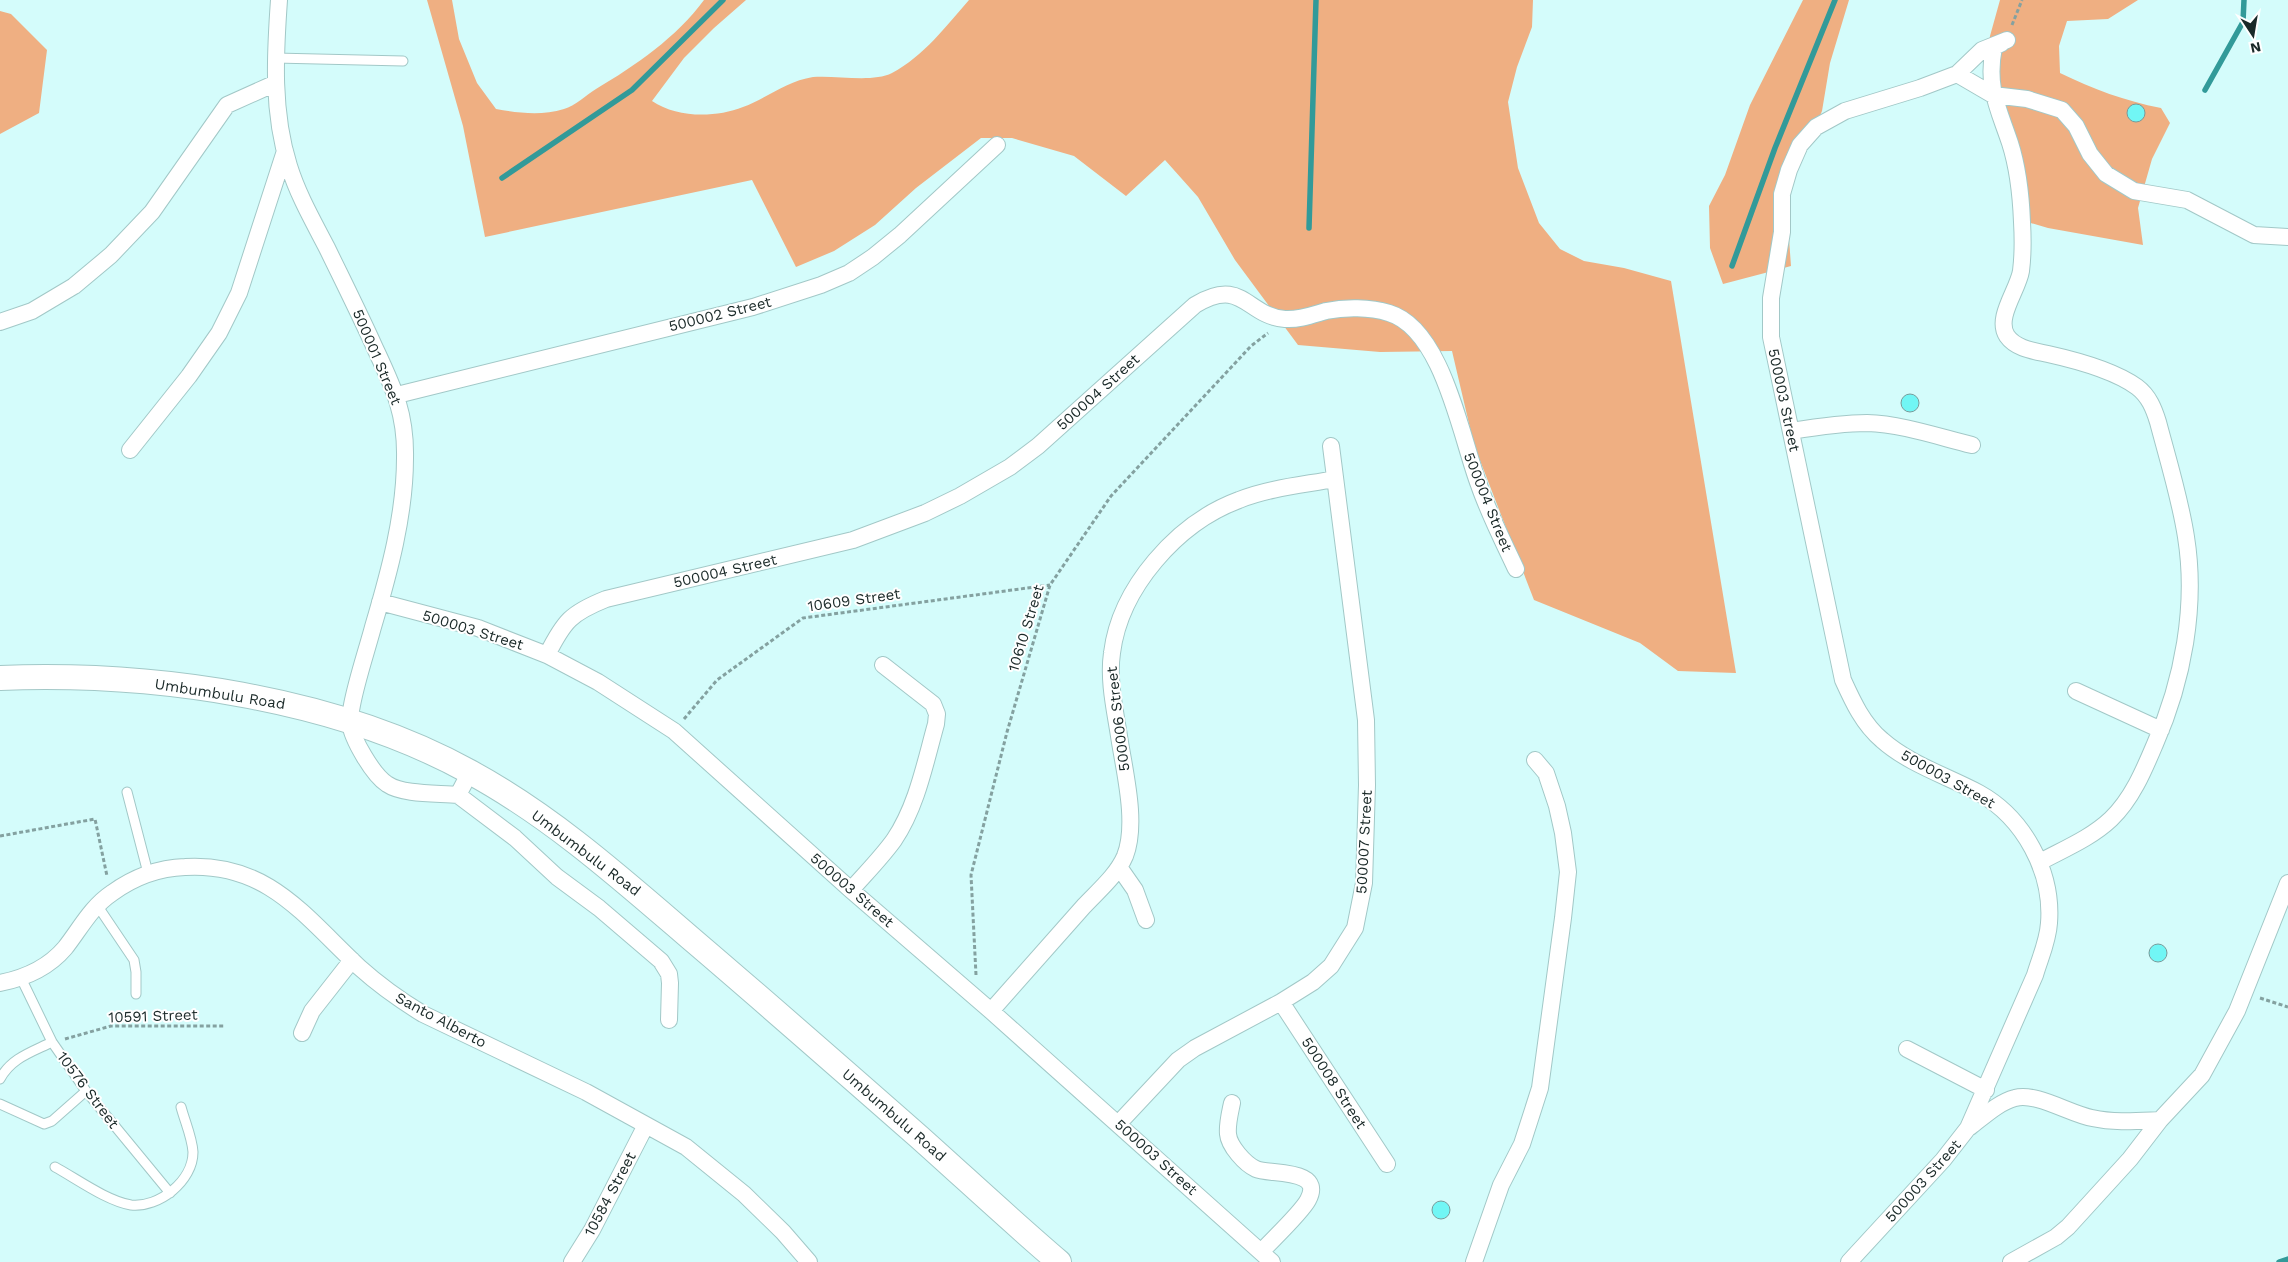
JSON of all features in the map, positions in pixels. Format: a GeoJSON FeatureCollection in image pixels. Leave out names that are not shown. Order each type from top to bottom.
{"type":"FeatureCollection","features":[{"type":"Feature","properties":{"kind":"main road","name":"Umbumbulu Road"},"geometry":{"type":"LineString","coordinates":[[0,678],[35,676],[102,679],[188,687],[286,704],[350,722],[417,747],[470,772],[564,832],[647,899],[1048,1258]]}},
{"type":"Feature","properties":{"kind":"street","name":"500001 Street"},"geometry":{"type":"LineString","coordinates":[[279,0],[275,58],[280,133],[285,151],[302,199],[356,305],[397,395],[404,433],[402,504],[380,602],[356,687],[350,722]]}},
{"type":"Feature","properties":{"kind":"street"},"geometry":{"type":"LineString","coordinates":[[2007,40],[1982,50],[1957,74],[1993,95],[2026,100],[2062,110],[2076,126],[2090,154],[2106,174],[2134,191],[2187,200],[2254,235],[2288,237]]}},
{"type":"Feature","properties":{"kind":"street"},"geometry":{"type":"LineString","coordinates":[[2007,40],[1994,47],[1991,76],[1993,95],[2010,145],[2020,195],[2023,253],[2020,274],[2005,317],[2006,335],[2012,342],[2023,348],[2089,366],[2122,379],[2138,388],[2147,397],[2154,409],[2166,452],[2186,538],[2188,607],[2177,682],[2161,730],[2144,768],[2127,799],[2112,818],[2097,830],[2040,862]]}},
{"type":"Feature","properties":{"kind":"street","name":"500003 Street"},"geometry":{"type":"LineString","coordinates":[[1848,1262],[1943,1160],[1968,1128],[1986,1090],[2044,949],[2049,925],[2049,909],[2040,862],[2020,828],[2001,808],[1980,794],[1883,741],[1869,727],[1848,692],[1839,665],[1771,337],[1771,298],[1782,232],[1782,194],[1789,170],[1800,145],[1816,127],[1845,111],[1920,88],[1957,74]]}},
{"type":"Feature","properties":{"kind":"street"},"geometry":{"type":"LineString","coordinates":[[0,322],[32,311],[74,286],[112,255],[152,212],[227,105],[276,83]]}},
{"type":"Feature","properties":{"kind":"street","name":"500002 Street"},"geometry":{"type":"LineString","coordinates":[[397,395],[753,307],[821,285],[849,273],[880,251],[998,145]]}},
{"type":"Feature","properties":{"kind":"street"},"geometry":{"type":"LineString","coordinates":[[130,450],[189,376],[219,333],[239,293],[285,151]]}},
{"type":"Feature","properties":{"kind":"street","name":"500004 Street"},"geometry":{"type":"LineString","coordinates":[[547,655],[557,635],[573,615],[606,599],[853,540],[888,528],[960,496],[1010,467],[1038,446],[1195,305],[1205,299],[1227,294],[1236,296],[1268,314],[1286,320],[1303,318],[1343,308],[1366,309],[1390,313],[1414,326],[1423,337],[1437,364],[1449,393],[1479,487],[1516,568]]}},
{"type":"Feature","properties":{"kind":"street"},"geometry":{"type":"LineString","coordinates":[[1791,431],[1849,423],[1869,423],[1887,425],[1972,445]]}},
{"type":"Feature","properties":{"kind":"street","name":"500007 Street"},"geometry":{"type":"LineString","coordinates":[[1119,1124],[1178,1060],[1195,1048],[1314,982],[1331,966],[1344,949],[1355,928],[1364,883],[1367,785],[1366,720],[1331,446]]}},
{"type":"Feature","properties":{"kind":"street","name":"500006 Street"},"geometry":{"type":"LineString","coordinates":[[991,1011],[1118,867],[1125,856],[1128,842],[1129,805],[1112,678],[1111,656],[1115,631],[1130,594],[1170,546],[1194,525],[1216,510],[1262,492],[1335,479]]}},
{"type":"Feature","properties":{"kind":"street","name":"500003 Street"},"geometry":{"type":"LineString","coordinates":[[380,602],[478,628],[547,655],[598,682],[674,731],[851,890],[977,998],[1119,1124],[1266,1257]]}},
{"type":"Feature","properties":{"kind":"street"},"geometry":{"type":"LineString","coordinates":[[851,890],[893,841],[906,818],[918,788],[936,724],[937,714],[933,704],[883,665]]}},
{"type":"Feature","properties":{"kind":"street"},"geometry":{"type":"LineString","coordinates":[[2076,691],[2161,730]]}},
{"type":"Feature","properties":{"kind":"street"},"geometry":{"type":"LineString","coordinates":[[350,722],[367,762],[376,775],[388,785],[406,790],[458,795],[515,838],[557,877],[599,908],[661,962],[669,974],[669,1020]]}},
{"type":"Feature","properties":{"kind":"street"},"geometry":{"type":"LineString","coordinates":[[1474,1262],[1501,1185],[1522,1144],[1540,1088],[1563,918],[1568,872],[1563,832],[1546,773],[1535,760]]}},
{"type":"Feature","properties":{"kind":"street"},"geometry":{"type":"LineString","coordinates":[[458,795],[470,772]]}},
{"type":"Feature","properties":{"kind":"street","name":"Santo Alberto"},"geometry":{"type":"LineString","coordinates":[[0,983],[21,978],[42,969],[65,948],[97,906],[111,893],[148,873],[173,868],[200,866],[219,868],[246,875],[268,885],[289,899],[379,985],[423,1014],[586,1092],[686,1147],[721,1174],[766,1215],[809,1262]]}},
{"type":"Feature","properties":{"kind":"street"},"geometry":{"type":"LineString","coordinates":[[1118,867],[1136,890],[1146,920]]}},
{"type":"Feature","properties":{"kind":"street"},"geometry":{"type":"LineString","coordinates":[[2011,1262],[2068,1227],[2130,1159],[2160,1120],[2202,1075],[2219,1046],[2245,992],[2288,883]]}},
{"type":"Feature","properties":{"kind":"street"},"geometry":{"type":"LineString","coordinates":[[302,1033],[312,1011],[352,960]]}},
{"type":"Feature","properties":{"kind":"street","name":"500008 Street"},"geometry":{"type":"LineString","coordinates":[[1281,1002],[1387,1164]]}},
{"type":"Feature","properties":{"kind":"street"},"geometry":{"type":"LineString","coordinates":[[1908,1049],[1986,1090]]}},
{"type":"Feature","properties":{"kind":"street"},"geometry":{"type":"LineString","coordinates":[[1968,1128],[2008,1100],[2022,1097],[2033,1098],[2091,1118],[2128,1122],[2160,1120]]}},
{"type":"Feature","properties":{"kind":"street"},"geometry":{"type":"LineString","coordinates":[[1232,1103],[1228,1133],[1233,1146],[1245,1161],[1254,1169],[1300,1176],[1307,1182],[1310,1188],[1308,1201],[1266,1257]]}},
{"type":"Feature","properties":{"kind":"street","name":"10584 Street"},"geometry":{"type":"LineString","coordinates":[[572,1262],[592,1230],[646,1125]]}},
{"type":"Feature","properties":{"kind":"lane"},"geometry":{"type":"LineString","coordinates":[[275,58],[403,61]]}},
{"type":"Feature","properties":{"kind":"lane"},"geometry":{"type":"LineString","coordinates":[[127,792],[148,873]]}},
{"type":"Feature","properties":{"kind":"lane"},"geometry":{"type":"LineString","coordinates":[[97,906],[134,960],[136,994]]}},
{"type":"Feature","properties":{"kind":"lane","name":"10576 Street"},"geometry":{"type":"LineString","coordinates":[[21,978],[52,1042],[86,1091],[170,1193]]}},
{"type":"Feature","properties":{"kind":"lane"},"geometry":{"type":"LineString","coordinates":[[0,1079],[9,1066],[20,1058],[52,1042]]}},
{"type":"Feature","properties":{"kind":"lane"},"geometry":{"type":"LineString","coordinates":[[0,1104],[44,1124],[52,1121],[86,1091]]}},
{"type":"Feature","properties":{"kind":"lane"},"geometry":{"type":"LineString","coordinates":[[55,1167],[104,1194],[132,1205],[151,1203],[170,1193],[186,1175],[192,1157],[190,1138],[181,1107]]}},
{"type":"Feature","properties":{"kind":"path"},"geometry":{"type":"LineString","coordinates":[[2007,40],[2022,0]]}},
{"type":"Feature","properties":{"kind":"path","name":"10610 Street"},"geometry":{"type":"LineString","coordinates":[[977,998],[971,875],[1007,732],[1050,585],[1111,496],[1251,346],[1286,320]]}},
{"type":"Feature","properties":{"kind":"path","name":"10609 Street"},"geometry":{"type":"LineString","coordinates":[[674,731],[718,680],[803,618],[1050,585]]}},
{"type":"Feature","properties":{"kind":"path"},"geometry":{"type":"LineString","coordinates":[[0,836],[94,819],[111,893]]}},
{"type":"Feature","properties":{"kind":"path"},"geometry":{"type":"LineString","coordinates":[[2245,992],[2288,1008]]}},
{"type":"Feature","properties":{"kind":"path","name":"10591 Street"},"geometry":{"type":"LineString","coordinates":[[52,1042],[111,1026],[226,1026]]}},
{"type":"Feature","properties":{"kind":"shaded area"},"geometry":{"type":"Polygon","coordinates":[[[427,0],[452,0],[459,39],[477,83],[496,109],[522,113],[538,113],[568,108],[626,71],[668,38],[693,14],[704,0],[746,0],[684,58],[652,101],[673,111],[696,115],[732,111],[794,82],[813,77],[874,78],[892,73],[904,66],[924,49],[969,0],[1533,0],[1532,27],[1517,67],[1508,102],[1518,168],[1539,223],[1560,249],[1584,261],[1624,268],[1671,281],[1736,673],[1678,671],[1640,643],[1534,600],[1474,445],[1452,351],[1380,352],[1298,345],[1235,260],[1198,197],[1165,160],[1126,196],[1074,156],[1012,138],[981,138],[916,188],[875,225],[834,251],[796,267],[752,180],[485,237],[463,126],[427,0]]]}},
{"type":"Feature","properties":{"kind":"shaded area"},"geometry":{"type":"Polygon","coordinates":[[[1803,0],[1849,0],[1830,63],[1822,111],[1788,190],[1791,266],[1723,284],[1710,248],[1709,206],[1725,175],[1750,105],[1803,0]]]}},
{"type":"Feature","properties":{"kind":"shaded area"},"geometry":{"type":"Polygon","coordinates":[[[2000,0],[2138,0],[2108,19],[2067,21],[2059,46],[2060,73],[2109,94],[2161,108],[2170,123],[2152,159],[2138,208],[2143,245],[2048,228],[2017,219],[2016,198],[1985,77],[1990,36],[2000,0]]]}},
{"type":"Feature","properties":{"kind":"shaded area"},"geometry":{"type":"Polygon","coordinates":[[[0,11],[11,14],[47,50],[39,113],[0,134],[0,11]]]}},
{"type":"Feature","properties":{"kind":"building"},"geometry":{"type":"Polygon","coordinates":[[[2132,104],[2140,104],[2145,109],[2143,120],[2132,122],[2127,117],[2127,109],[2132,104]]]}},
{"type":"Feature","properties":{"kind":"building"},"geometry":{"type":"Polygon","coordinates":[[[1906,394],[1914,394],[1919,399],[1917,410],[1906,412],[1901,407],[1901,399],[1906,394]]]}},
{"type":"Feature","properties":{"kind":"building"},"geometry":{"type":"Polygon","coordinates":[[[2154,944],[2162,944],[2167,949],[2165,960],[2154,962],[2149,957],[2149,949],[2154,944]]]}},
{"type":"Feature","properties":{"kind":"building"},"geometry":{"type":"Polygon","coordinates":[[[1437,1201],[1445,1201],[1450,1206],[1448,1217],[1437,1219],[1432,1214],[1432,1206],[1437,1201]]]}},
{"type":"Feature","properties":{"kind":"waterway"},"geometry":{"type":"LineString","coordinates":[[502,178],[632,90],[723,0]]}},
{"type":"Feature","properties":{"kind":"waterway"},"geometry":{"type":"LineString","coordinates":[[1309,228],[1316,0]]}},
{"type":"Feature","properties":{"kind":"waterway"},"geometry":{"type":"LineString","coordinates":[[1732,266],[1775,148],[1835,0]]}},
{"type":"Feature","properties":{"kind":"waterway"},"geometry":{"type":"LineString","coordinates":[[2205,90],[2243,22],[2244,0]]}},
{"type":"Feature","properties":{"kind":"waterway"},"geometry":{"type":"LineString","coordinates":[[2279,1262],[2288,1259]]}}]}
